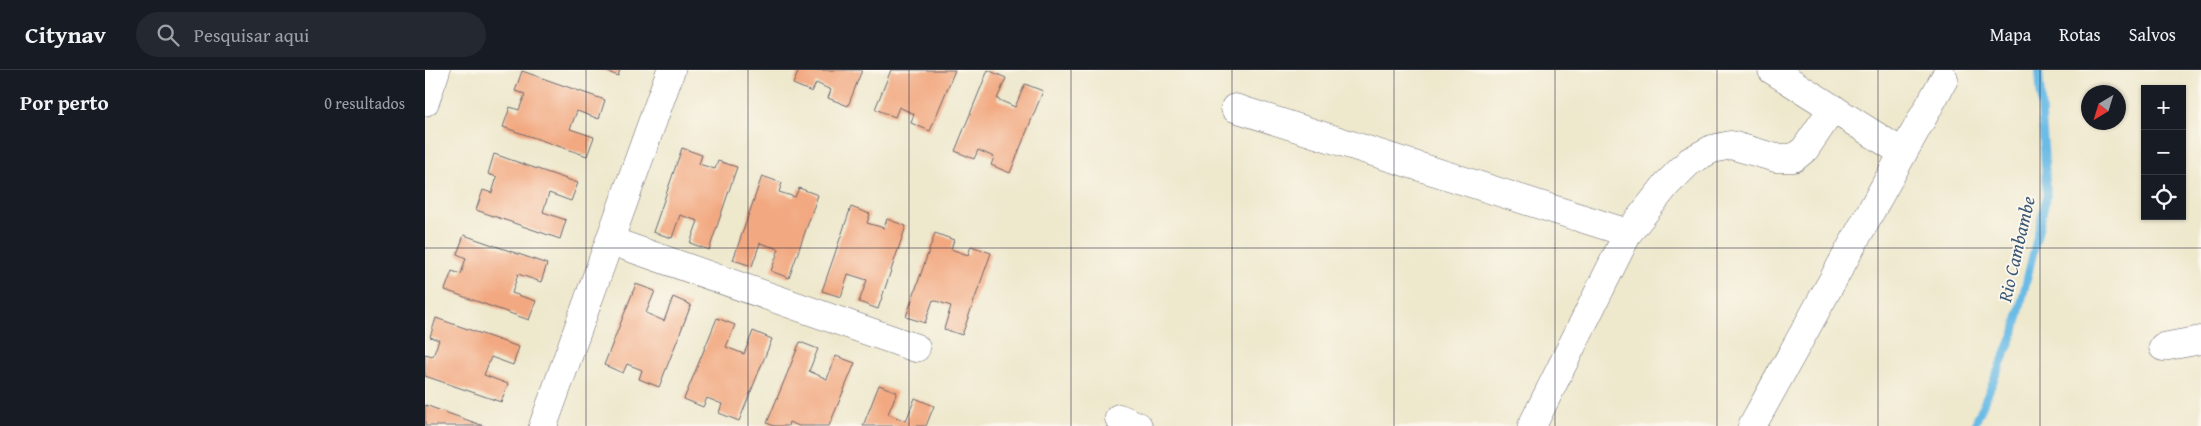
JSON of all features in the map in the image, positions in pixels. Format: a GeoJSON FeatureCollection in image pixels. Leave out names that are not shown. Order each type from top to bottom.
{"type":"FeatureCollection","features":[{"type":"Feature","properties":{"kind":"street"},"geometry":{"type":"LineString","coordinates":[[425,102],[436,70]]}},
{"type":"Feature","properties":{"kind":"street"},"geometry":{"type":"LineString","coordinates":[[543,426],[671,70]]}},
{"type":"Feature","properties":{"kind":"street"},"geometry":{"type":"LineString","coordinates":[[1781,72],[1903,153]]}},
{"type":"Feature","properties":{"kind":"street"},"geometry":{"type":"LineString","coordinates":[[1752,426],[1944,80]]}},
{"type":"Feature","properties":{"kind":"street"},"geometry":{"type":"LineString","coordinates":[[1235,108],[1628,233]]}},
{"type":"Feature","properties":{"kind":"street"},"geometry":{"type":"LineString","coordinates":[[1532,426],[1628,233],[1667,184],[1690,161],[1712,149],[1731,145],[1776,158],[1793,158],[1805,149],[1833,108]]}},
{"type":"Feature","properties":{"kind":"street"},"geometry":{"type":"LineString","coordinates":[[611,241],[916,348]]}},
{"type":"Feature","properties":{"kind":"street"},"geometry":{"type":"LineString","coordinates":[[2163,348],[2201,340]]}},
{"type":"Feature","properties":{"kind":"building"},"geometry":{"type":"Polygon","coordinates":[[[603,70],[620,70],[618,76],[603,70]]]}},
{"type":"Feature","properties":{"kind":"building"},"geometry":{"type":"Polygon","coordinates":[[[799,70],[862,70],[848,106],[828,98],[831,90],[816,83],[812,92],[793,84],[799,70]]]}},
{"type":"Feature","properties":{"kind":"building"},"geometry":{"type":"Polygon","coordinates":[[[891,70],[955,70],[930,131],[911,123],[914,114],[899,107],[895,117],[875,109],[891,70]]]}},
{"type":"Feature","properties":{"kind":"building"},"geometry":{"type":"Polygon","coordinates":[[[988,70],[1006,78],[997,99],[1015,107],[1025,84],[1043,91],[1010,173],[991,165],[994,157],[978,150],[974,159],[955,151],[988,70]]]}},
{"type":"Feature","properties":{"kind":"building"},"geometry":{"type":"Polygon","coordinates":[[[522,71],[605,100],[599,119],[577,111],[570,129],[594,137],[587,156],[503,127],[510,107],[519,110],[525,94],[515,91],[522,71]]]}},
{"type":"Feature","properties":{"kind":"building"},"geometry":{"type":"Polygon","coordinates":[[[682,148],[702,155],[699,164],[715,169],[718,161],[737,167],[709,250],[690,243],[698,221],[680,215],[672,238],[653,232],[682,148]]]}},
{"type":"Feature","properties":{"kind":"building"},"geometry":{"type":"Polygon","coordinates":[[[494,154],[578,183],[571,201],[549,193],[543,212],[566,220],[560,239],[476,210],[483,190],[492,193],[497,177],[488,174],[494,154]]]}},
{"type":"Feature","properties":{"kind":"building"},"geometry":{"type":"Polygon","coordinates":[[[762,176],[782,183],[779,192],[795,197],[799,188],[818,195],[789,278],[771,271],[779,249],[760,243],[752,266],[733,260],[762,176]]]}},
{"type":"Feature","properties":{"kind":"building"},"geometry":{"type":"Polygon","coordinates":[[[851,207],[870,214],[867,223],[884,228],[887,219],[906,226],[878,309],[859,302],[867,280],[848,274],[841,297],[822,291],[851,207]]]}},
{"type":"Feature","properties":{"kind":"building"},"geometry":{"type":"Polygon","coordinates":[[[935,233],[954,240],[951,249],[968,255],[971,246],[991,253],[962,335],[944,329],[951,306],[933,300],[925,323],[906,317],[935,233]]]}},
{"type":"Feature","properties":{"kind":"building"},"geometry":{"type":"Polygon","coordinates":[[[464,235],[547,264],[541,282],[518,274],[512,293],[536,301],[529,320],[445,290],[452,271],[461,274],[466,258],[457,254],[464,235]]]}},
{"type":"Feature","properties":{"kind":"building"},"geometry":{"type":"Polygon","coordinates":[[[636,284],[655,291],[646,313],[664,321],[673,297],[691,305],[659,387],[639,379],[642,370],[627,364],[623,373],[604,365],[636,284]]]}},
{"type":"Feature","properties":{"kind":"building"},"geometry":{"type":"Polygon","coordinates":[[[436,318],[519,347],[513,365],[491,357],[484,375],[508,384],[501,402],[425,376],[425,354],[433,356],[439,340],[430,337],[436,318]]]}},
{"type":"Feature","properties":{"kind":"building"},"geometry":{"type":"Polygon","coordinates":[[[717,318],[735,325],[726,347],[744,354],[753,331],[772,339],[739,421],[719,413],[722,404],[707,398],[703,407],[684,399],[717,318]]]}},
{"type":"Feature","properties":{"kind":"building"},"geometry":{"type":"Polygon","coordinates":[[[800,342],[818,349],[809,371],[827,379],[836,356],[855,363],[829,426],[799,426],[789,422],[788,426],[774,426],[767,423],[800,342]]]}},
{"type":"Feature","properties":{"kind":"building"},"geometry":{"type":"Polygon","coordinates":[[[879,385],[897,392],[888,414],[906,421],[915,398],[934,406],[926,426],[863,426],[879,385]]]}},
{"type":"Feature","properties":{"kind":"building"},"geometry":{"type":"Polygon","coordinates":[[[425,405],[484,426],[425,426],[425,405]]]}},
{"type":"Feature","properties":{"kind":"waterway","name":"Rio Cambambe"},"geometry":{"type":"LineString","coordinates":[[1974,426],[2014,333],[2047,195],[2039,70]]}}]}
